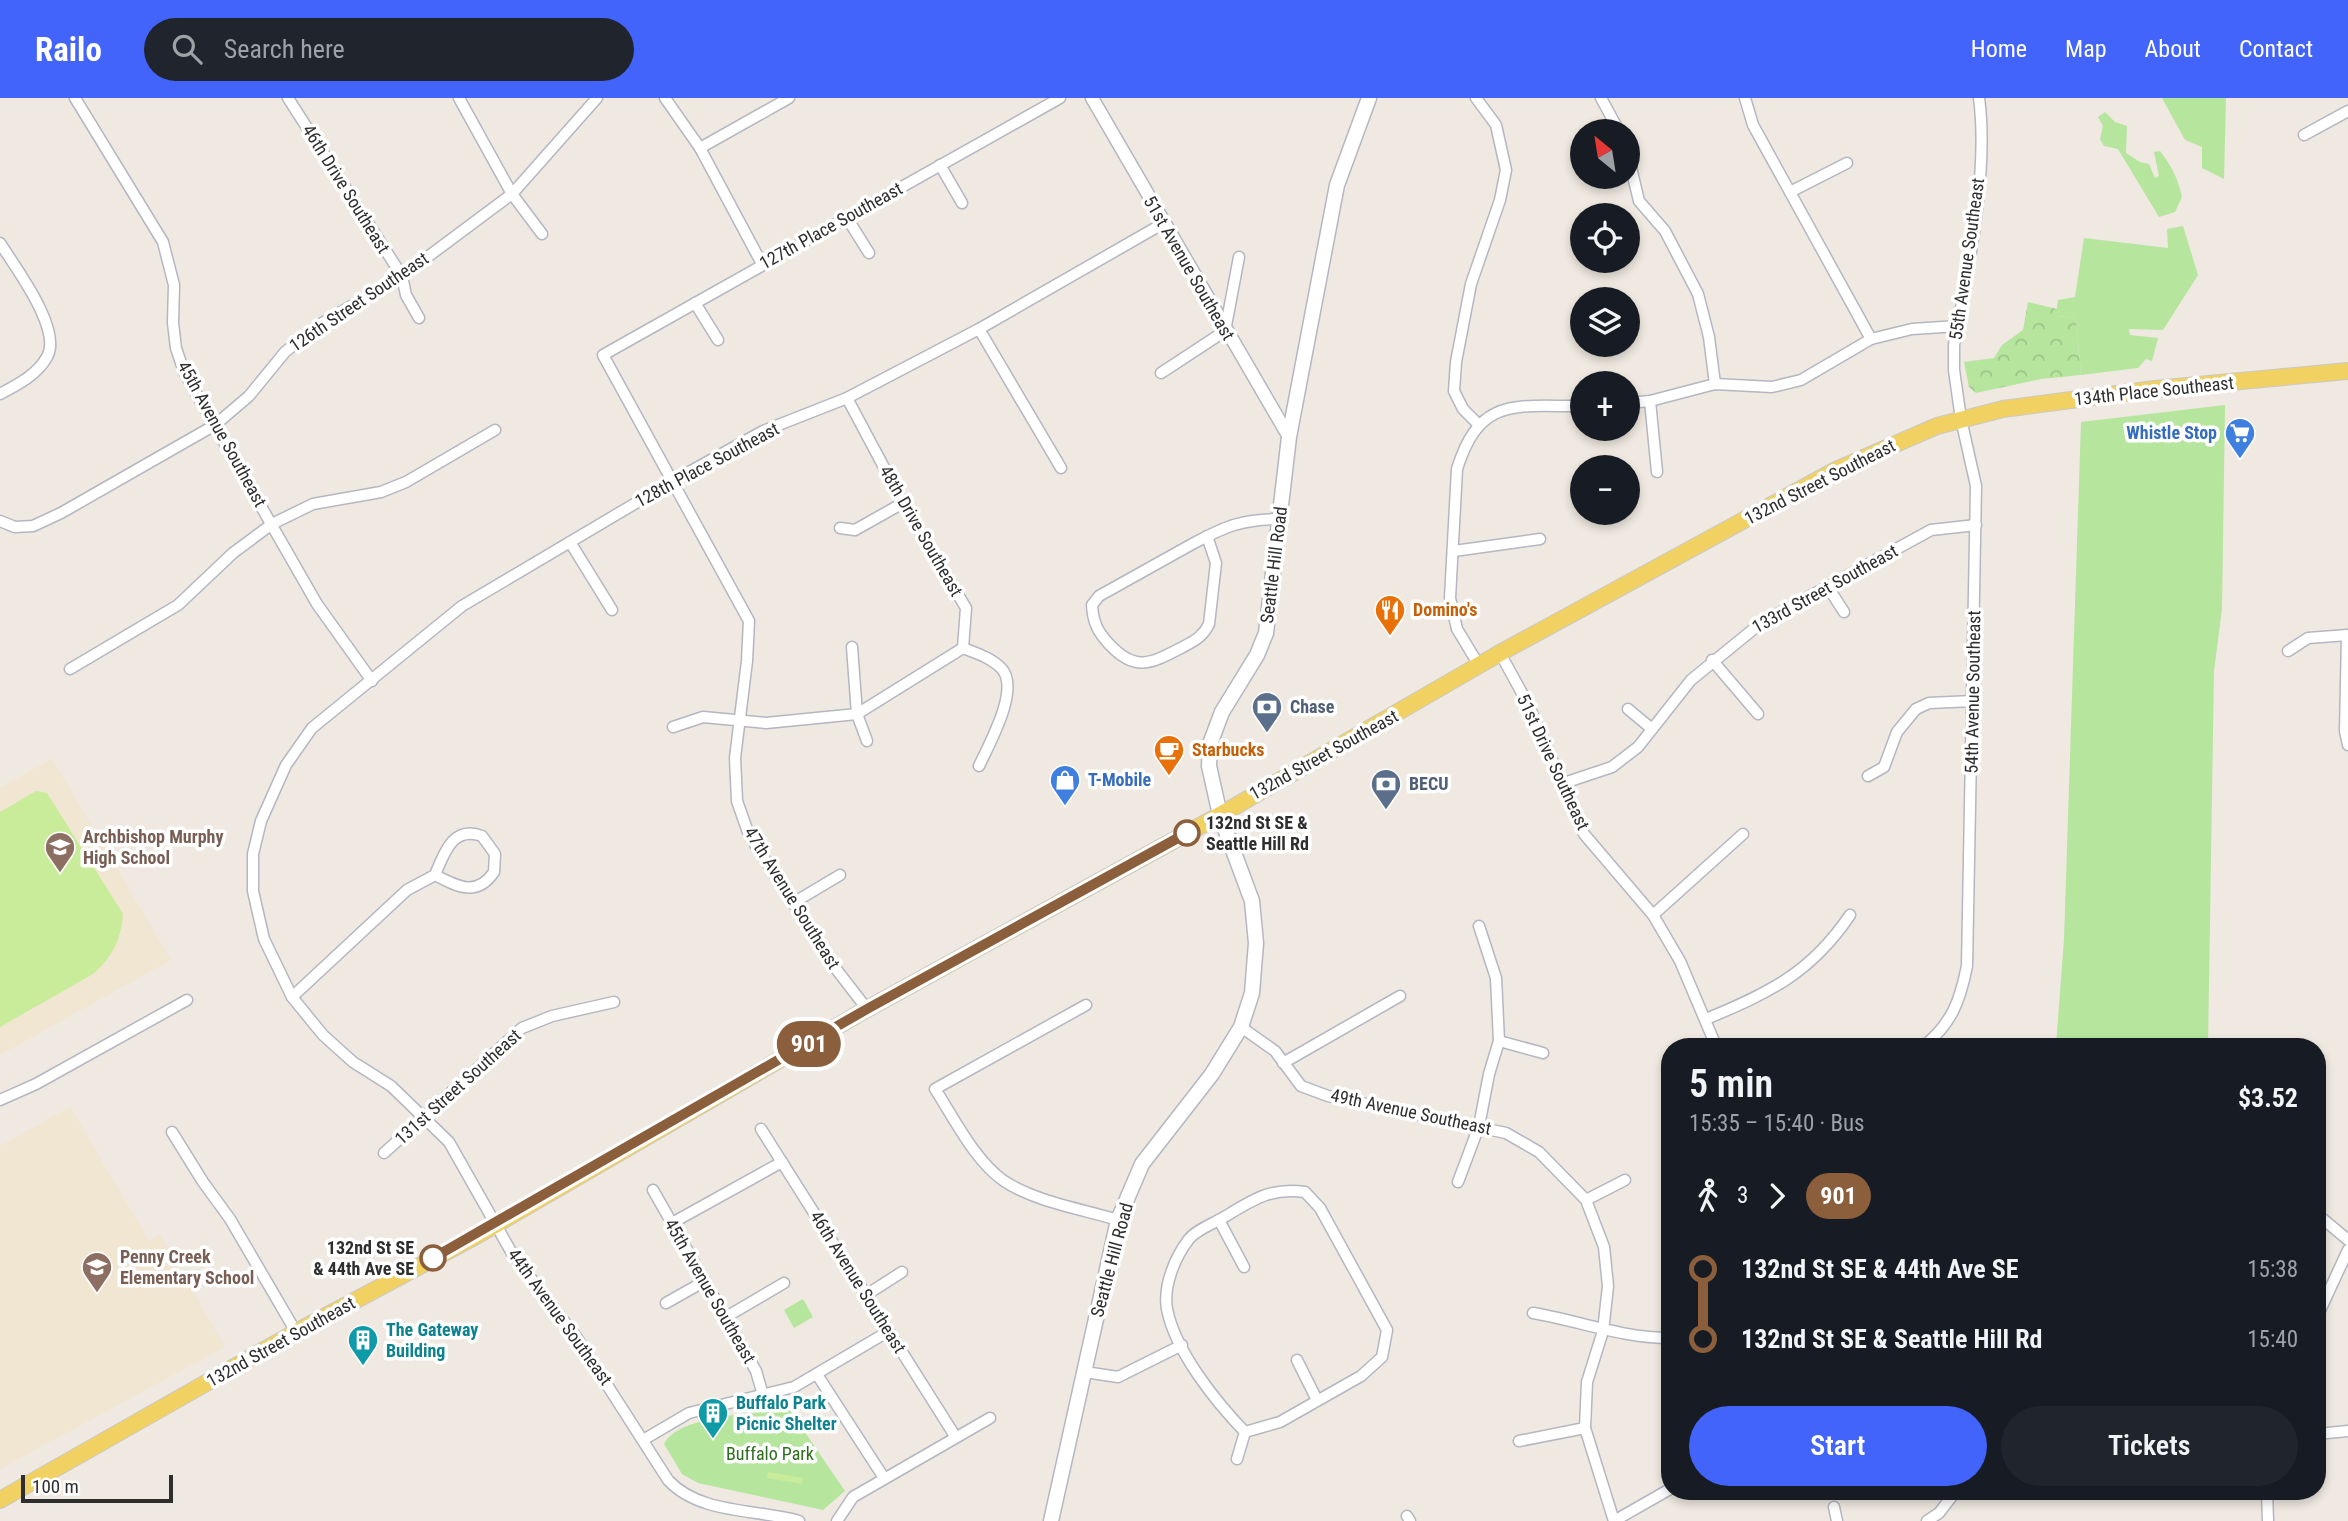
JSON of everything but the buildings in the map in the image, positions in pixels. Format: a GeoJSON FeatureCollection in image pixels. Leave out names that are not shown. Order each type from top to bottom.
{"type":"FeatureCollection","features":[{"type":"Feature","properties":{"kind":"main road","name":"Seattle Hill Road"},"geometry":{"type":"LineString","coordinates":[[1051,1521],[1118,1220],[1142,1164],[1212,1074],[1241,1027],[1252,993],[1256,932],[1241,867],[1220,814],[1209,766],[1210,744],[1222,712],[1257,655],[1266,633],[1289,437],[1337,185],[1369,98]]}},
{"type":"Feature","properties":{"kind":"main road","name":"134th Place Southeast"},"geometry":{"type":"LineString","coordinates":[[1961,419],[2022,406],[2155,389],[2348,371]]}},
{"type":"Feature","properties":{"kind":"main road","name":"132nd Street Southeast"},"geometry":{"type":"LineString","coordinates":[[0,1500],[296,1332],[497,1224],[867,1009],[1220,814],[1480,667],[1500,653],[1836,470],[1897,442],[1961,419]]}},
{"type":"Feature","properties":{"kind":"street","name":"45th Avenue Southeast"},"geometry":{"type":"LineString","coordinates":[[75,98],[163,242],[174,285],[176,348],[184,372],[317,604],[372,681]]}},
{"type":"Feature","properties":{"kind":"street","name":"46th Drive Southeast"},"geometry":{"type":"LineString","coordinates":[[288,98],[402,276],[406,295],[419,318]]}},
{"type":"Feature","properties":{"kind":"street"},"geometry":{"type":"LineString","coordinates":[[459,98],[512,194],[542,234]]}},
{"type":"Feature","properties":{"kind":"street","name":"126th Street Southeast"},"geometry":{"type":"LineString","coordinates":[[0,521],[16,527],[33,526],[61,513],[215,425],[249,396],[285,352],[317,326],[402,276],[512,194],[597,98]]}},
{"type":"Feature","properties":{"kind":"street"},"geometry":{"type":"LineString","coordinates":[[665,98],[700,148],[762,264]]}},
{"type":"Feature","properties":{"kind":"street"},"geometry":{"type":"LineString","coordinates":[[700,148],[789,98]]}},
{"type":"Feature","properties":{"kind":"street","name":"127th Place Southeast"},"geometry":{"type":"LineString","coordinates":[[603,355],[1059,98]]}},
{"type":"Feature","properties":{"kind":"street","name":"51st Avenue Southeast"},"geometry":{"type":"LineString","coordinates":[[1092,98],[1289,437]]}},
{"type":"Feature","properties":{"kind":"street"},"geometry":{"type":"LineString","coordinates":[[1476,98],[1496,125],[1506,170],[1500,200],[1471,284],[1456,362],[1454,391],[1463,409],[1479,425]]}},
{"type":"Feature","properties":{"kind":"street"},"geometry":{"type":"LineString","coordinates":[[1601,98],[1612,119]]}},
{"type":"Feature","properties":{"kind":"street"},"geometry":{"type":"LineString","coordinates":[[1745,98],[1753,125],[1871,339]]}},
{"type":"Feature","properties":{"kind":"street","name":"55th Avenue Southeast"},"geometry":{"type":"LineString","coordinates":[[1961,419],[1954,370],[1978,191],[1983,125],[1979,98]]}},
{"type":"Feature","properties":{"kind":"street"},"geometry":{"type":"LineString","coordinates":[[2304,135],[2348,111]]}},
{"type":"Feature","properties":{"kind":"street"},"geometry":{"type":"LineString","coordinates":[[1790,192],[1847,163]]}},
{"type":"Feature","properties":{"kind":"street"},"geometry":{"type":"LineString","coordinates":[[940,165],[962,203]]}},
{"type":"Feature","properties":{"kind":"street"},"geometry":{"type":"LineString","coordinates":[[1636,189],[1639,201],[1665,232],[1698,294],[1709,337],[1715,384]]}},
{"type":"Feature","properties":{"kind":"street"},"geometry":{"type":"LineString","coordinates":[[847,218],[869,253]]}},
{"type":"Feature","properties":{"kind":"street","name":"128th Place Southeast"},"geometry":{"type":"LineString","coordinates":[[313,728],[462,606],[763,431],[848,398],[979,329],[1164,223]]}},
{"type":"Feature","properties":{"kind":"street"},"geometry":{"type":"LineString","coordinates":[[0,243],[46,319],[49,354],[22,382],[0,394]]}},
{"type":"Feature","properties":{"kind":"street"},"geometry":{"type":"LineString","coordinates":[[1161,373],[1225,331],[1239,257]]}},
{"type":"Feature","properties":{"kind":"street"},"geometry":{"type":"LineString","coordinates":[[695,303],[718,340]]}},
{"type":"Feature","properties":{"kind":"street"},"geometry":{"type":"LineString","coordinates":[[1640,402],[1715,384],[1772,387],[1801,380],[1871,339],[1912,329],[1958,326]]}},
{"type":"Feature","properties":{"kind":"street"},"geometry":{"type":"LineString","coordinates":[[979,329],[1061,468]]}},
{"type":"Feature","properties":{"kind":"street","name":"47th Avenue Southeast"},"geometry":{"type":"LineString","coordinates":[[603,355],[749,621],[735,758],[737,801],[749,835],[867,1009]]}},
{"type":"Feature","properties":{"kind":"street","name":"48th Drive Southeast"},"geometry":{"type":"LineString","coordinates":[[848,398],[903,503],[966,608],[963,648]]}},
{"type":"Feature","properties":{"kind":"street"},"geometry":{"type":"LineString","coordinates":[[1650,401],[1657,472]]}},
{"type":"Feature","properties":{"kind":"street"},"geometry":{"type":"LineString","coordinates":[[1480,667],[1457,629],[1450,598],[1457,469],[1468,436],[1479,425],[1505,408],[1531,404],[1570,406]]}},
{"type":"Feature","properties":{"kind":"street","name":"54th Avenue Southeast"},"geometry":{"type":"LineString","coordinates":[[1934,1038],[1960,1002],[1967,966],[1976,485],[1961,419]]}},
{"type":"Feature","properties":{"kind":"street"},"geometry":{"type":"LineString","coordinates":[[70,669],[178,605],[233,553],[272,524],[313,504],[382,492],[394,487],[495,430]]}},
{"type":"Feature","properties":{"kind":"street"},"geometry":{"type":"LineString","coordinates":[[840,528],[855,530],[903,503]]}},
{"type":"Feature","properties":{"kind":"street"},"geometry":{"type":"LineString","coordinates":[[1207,536],[1216,563],[1209,624],[1199,638],[1165,657],[1131,663],[1098,632],[1092,606],[1099,596],[1207,536],[1232,523],[1280,519]]}},
{"type":"Feature","properties":{"kind":"street","name":"133rd Street Southeast"},"geometry":{"type":"LineString","coordinates":[[1561,784],[1612,766],[1638,747],[1691,680],[1712,660],[1761,623],[1931,530],[1976,525]]}},
{"type":"Feature","properties":{"kind":"street"},"geometry":{"type":"LineString","coordinates":[[1454,551],[1540,538]]}},
{"type":"Feature","properties":{"kind":"street"},"geometry":{"type":"LineString","coordinates":[[570,542],[612,610]]}},
{"type":"Feature","properties":{"kind":"street"},"geometry":{"type":"LineString","coordinates":[[1828,587],[1844,612]]}},
{"type":"Feature","properties":{"kind":"street"},"geometry":{"type":"LineString","coordinates":[[2288,651],[2308,638],[2347,635],[2345,731],[2348,745]]}},
{"type":"Feature","properties":{"kind":"street"},"geometry":{"type":"LineString","coordinates":[[852,648],[858,714],[867,741]]}},
{"type":"Feature","properties":{"kind":"street"},"geometry":{"type":"LineString","coordinates":[[673,727],[703,717],[766,723],[858,714],[963,648],[1003,669],[1007,681],[1008,697],[979,766]]}},
{"type":"Feature","properties":{"kind":"street","name":"51st Drive Southeast"},"geometry":{"type":"LineString","coordinates":[[1500,653],[1529,705],[1584,834],[1653,915],[1680,961],[1713,1038]]}},
{"type":"Feature","properties":{"kind":"street"},"geometry":{"type":"LineString","coordinates":[[1712,660],[1758,714]]}},
{"type":"Feature","properties":{"kind":"street"},"geometry":{"type":"LineString","coordinates":[[1868,776],[1884,766],[1897,732],[1916,709],[1929,703],[1973,701]]}},
{"type":"Feature","properties":{"kind":"street"},"geometry":{"type":"LineString","coordinates":[[1628,709],[1652,729]]}},
{"type":"Feature","properties":{"kind":"street","name":"44th Avenue Southeast"},"geometry":{"type":"LineString","coordinates":[[313,728],[278,782],[261,821],[253,854],[253,891],[264,939],[292,997],[323,1035],[353,1062],[391,1086],[449,1142],[513,1255],[577,1338],[679,1492],[695,1501],[754,1516],[799,1521]]}},
{"type":"Feature","properties":{"kind":"street"},"geometry":{"type":"LineString","coordinates":[[292,997],[407,890],[435,875],[450,842],[463,834],[482,836],[495,854],[494,872],[481,886],[471,889],[460,887],[435,875]]}},
{"type":"Feature","properties":{"kind":"street"},"geometry":{"type":"LineString","coordinates":[[1653,915],[1743,834]]}},
{"type":"Feature","properties":{"kind":"street"},"geometry":{"type":"LineString","coordinates":[[793,903],[840,875]]}},
{"type":"Feature","properties":{"kind":"street"},"geometry":{"type":"LineString","coordinates":[[1706,1019],[1760,997],[1802,972],[1831,943],[1850,915]]}},
{"type":"Feature","properties":{"kind":"street"},"geometry":{"type":"LineString","coordinates":[[1458,1182],[1479,1126],[1489,1074],[1499,1041],[1496,978],[1479,926]]}},
{"type":"Feature","properties":{"kind":"street"},"geometry":{"type":"LineString","coordinates":[[1283,1063],[1400,996]]}},
{"type":"Feature","properties":{"kind":"street"},"geometry":{"type":"LineString","coordinates":[[0,1100],[36,1084],[187,1000]]}},
{"type":"Feature","properties":{"kind":"street","name":"131st Street Southeast"},"geometry":{"type":"LineString","coordinates":[[384,1153],[424,1116],[443,1103],[522,1028],[552,1016],[614,1002]]}},
{"type":"Feature","properties":{"kind":"street"},"geometry":{"type":"LineString","coordinates":[[1086,1005],[935,1089],[980,1155],[1003,1180],[1034,1194],[1118,1220]]}},
{"type":"Feature","properties":{"kind":"street","name":"49th Avenue Southeast"},"geometry":{"type":"LineString","coordinates":[[1241,1027],[1275,1051],[1301,1086],[1328,1096],[1506,1133],[1539,1152],[1586,1200],[1605,1247],[1608,1286],[1602,1331],[1587,1382],[1585,1428],[1614,1521]]}},
{"type":"Feature","properties":{"kind":"street"},"geometry":{"type":"LineString","coordinates":[[1499,1041],[1543,1053]]}},
{"type":"Feature","properties":{"kind":"street","name":"46th Avenue Southeast"},"geometry":{"type":"LineString","coordinates":[[761,1129],[955,1436]]}},
{"type":"Feature","properties":{"kind":"street"},"geometry":{"type":"LineString","coordinates":[[173,1132],[203,1182],[230,1219],[296,1332]]}},
{"type":"Feature","properties":{"kind":"street"},"geometry":{"type":"LineString","coordinates":[[672,1223],[782,1162]]}},
{"type":"Feature","properties":{"kind":"street"},"geometry":{"type":"LineString","coordinates":[[1586,1200],[1625,1180]]}},
{"type":"Feature","properties":{"kind":"street"},"geometry":{"type":"LineString","coordinates":[[1281,1189],[1306,1192],[1320,1208],[1387,1330],[1382,1357],[1361,1376],[1280,1422],[1245,1432],[1218,1404],[1182,1345],[1167,1309],[1168,1283],[1191,1237],[1247,1203],[1281,1189]]}},
{"type":"Feature","properties":{"kind":"street","name":"45th Avenue Southeast"},"geometry":{"type":"LineString","coordinates":[[653,1190],[756,1371],[763,1395]]}},
{"type":"Feature","properties":{"kind":"street"},"geometry":{"type":"LineString","coordinates":[[1219,1220],[1244,1267]]}},
{"type":"Feature","properties":{"kind":"street"},"geometry":{"type":"LineString","coordinates":[[2326,1222],[2348,1240]]}},
{"type":"Feature","properties":{"kind":"street"},"geometry":{"type":"LineString","coordinates":[[2326,1298],[2348,1251]]}},
{"type":"Feature","properties":{"kind":"street"},"geometry":{"type":"LineString","coordinates":[[866,1295],[902,1272]]}},
{"type":"Feature","properties":{"kind":"street"},"geometry":{"type":"LineString","coordinates":[[666,1303],[705,1281]]}},
{"type":"Feature","properties":{"kind":"street"},"geometry":{"type":"LineString","coordinates":[[726,1317],[784,1283]]}},
{"type":"Feature","properties":{"kind":"street"},"geometry":{"type":"LineString","coordinates":[[1533,1313],[1567,1319],[1602,1331],[1661,1337]]}},
{"type":"Feature","properties":{"kind":"street"},"geometry":{"type":"LineString","coordinates":[[643,1440],[689,1413],[794,1387],[818,1376],[889,1331]]}},
{"type":"Feature","properties":{"kind":"street"},"geometry":{"type":"LineString","coordinates":[[1085,1371],[1118,1377],[1182,1345]]}},
{"type":"Feature","properties":{"kind":"street"},"geometry":{"type":"LineString","coordinates":[[1297,1360],[1317,1400]]}},
{"type":"Feature","properties":{"kind":"street"},"geometry":{"type":"LineString","coordinates":[[818,1376],[884,1478]]}},
{"type":"Feature","properties":{"kind":"street"},"geometry":{"type":"LineString","coordinates":[[837,1521],[853,1497],[990,1418]]}},
{"type":"Feature","properties":{"kind":"street"},"geometry":{"type":"LineString","coordinates":[[1519,1441],[1585,1428]]}},
{"type":"Feature","properties":{"kind":"street"},"geometry":{"type":"LineString","coordinates":[[2326,1433],[2348,1431]]}},
{"type":"Feature","properties":{"kind":"street"},"geometry":{"type":"LineString","coordinates":[[1237,1459],[1245,1432]]}},
{"type":"Feature","properties":{"kind":"street"},"geometry":{"type":"LineString","coordinates":[[1614,1521],[1661,1494]]}},
{"type":"Feature","properties":{"kind":"street"},"geometry":{"type":"LineString","coordinates":[[1927,1521],[1949,1500]]}},
{"type":"Feature","properties":{"kind":"street"},"geometry":{"type":"LineString","coordinates":[[2267,1500],[2268,1521]]}},
{"type":"Feature","properties":{"kind":"street"},"geometry":{"type":"LineString","coordinates":[[1834,1507],[1837,1521]]}},
{"type":"Feature","properties":{"kind":"shaded area","name":"Archbishop Murphy High School"},"geometry":{"type":"Polygon","coordinates":[[[52,759],[171,960],[0,1055],[0,788],[52,759]]]}},
{"type":"Feature","properties":{"kind":"shaded area","name":"Penny Creek Elementary School"},"geometry":{"type":"Polygon","coordinates":[[[70,1107],[149,1241],[160,1235],[225,1347],[0,1469],[0,1146],[70,1107]]]}},
{"type":"Feature","properties":{"kind":"green space"},"geometry":{"type":"Polygon","coordinates":[[[2162,98],[2226,98],[2224,179],[2202,168],[2202,147],[2185,140],[2162,98]]]}},
{"type":"Feature","properties":{"kind":"green space"},"geometry":{"type":"Polygon","coordinates":[[[2105,112],[2115,122],[2127,126],[2126,153],[2149,164],[2155,178],[2159,176],[2154,152],[2160,151],[2164,156],[2176,178],[2182,197],[2175,212],[2159,217],[2118,149],[2104,146],[2100,139],[2103,126],[2098,117],[2105,112]]]}},
{"type":"Feature","properties":{"kind":"green space"},"geometry":{"type":"Polygon","coordinates":[[[2183,226],[2198,275],[2163,330],[2129,329],[2130,335],[2158,338],[2152,361],[2146,359],[2138,368],[2081,375],[2076,318],[2056,316],[2058,300],[2075,297],[2084,238],[2168,248],[2167,229],[2183,226]]]}},
{"type":"Feature","properties":{"kind":"green space"},"geometry":{"type":"Polygon","coordinates":[[[2028,302],[2057,309],[2057,316],[2076,318],[2081,375],[2041,379],[1976,393],[1969,387],[1964,362],[1994,358],[2002,345],[2023,330],[2028,302]]]}},
{"type":"Feature","properties":{"kind":"green space"},"geometry":{"type":"Polygon","coordinates":[[[2225,405],[2222,609],[2214,671],[2208,1038],[2057,1038],[2064,939],[2081,422],[2225,405]]]}},
{"type":"Feature","properties":{"kind":"green space","name":"Archbishop Murphy High School"},"geometry":{"type":"Polygon","coordinates":[[[36,791],[47,793],[123,914],[122,923],[118,940],[93,974],[0,1027],[0,812],[36,791]]]}},
{"type":"Feature","properties":{"kind":"green space"},"geometry":{"type":"Polygon","coordinates":[[[803,1299],[813,1317],[794,1328],[784,1310],[803,1299]]]}},
{"type":"Feature","properties":{"kind":"green space","name":"Buffalo Park"},"geometry":{"type":"Polygon","coordinates":[[[789,1409],[845,1491],[823,1510],[698,1483],[682,1474],[664,1444],[672,1434],[702,1421],[789,1409]]]}},
{"type":"Feature","properties":{"kind":"green space"},"geometry":{"type":"Polygon","coordinates":[[[768,1472],[803,1478],[802,1484],[767,1478],[768,1472]]]}},
{"type":"Feature","properties":{"kind":"bus line","name":"901"},"geometry":{"type":"LineString","coordinates":[[433,1258],[476,1236],[867,1009],[1187,833]]}},
{"type":"Feature","properties":{"kind":"place","name":"Whistle Stop"},"geometry":{"type":"Point","coordinates":[2240,460]}},
{"type":"Feature","properties":{"kind":"place","name":"Domino's"},"geometry":{"type":"Point","coordinates":[1390,637]}},
{"type":"Feature","properties":{"kind":"place","name":"Chase"},"geometry":{"type":"Point","coordinates":[1267,734]}},
{"type":"Feature","properties":{"kind":"place","name":"Starbucks"},"geometry":{"type":"Point","coordinates":[1169,777]}},
{"type":"Feature","properties":{"kind":"place","name":"T-Mobile"},"geometry":{"type":"Point","coordinates":[1065,807]}},
{"type":"Feature","properties":{"kind":"place","name":"BECU"},"geometry":{"type":"Point","coordinates":[1386,811]}},
{"type":"Feature","properties":{"kind":"place","name":"132nd St SE & Seattle Hill Rd"},"geometry":{"type":"Point","coordinates":[1187,833]}},
{"type":"Feature","properties":{"kind":"place","name":"Archbishop Murphy High School"},"geometry":{"type":"Point","coordinates":[60,874]}},
{"type":"Feature","properties":{"kind":"place","name":"132nd St SE & 44th Ave SE"},"geometry":{"type":"Point","coordinates":[433,1258]}},
{"type":"Feature","properties":{"kind":"place","name":"Penny Creek Elementary School"},"geometry":{"type":"Point","coordinates":[97,1294]}},
{"type":"Feature","properties":{"kind":"place","name":"The Gateway Building"},"geometry":{"type":"Point","coordinates":[363,1367]}},
{"type":"Feature","properties":{"kind":"place","name":"Buffalo Park Picnic Shelter"},"geometry":{"type":"Point","coordinates":[713,1440]}}]}
